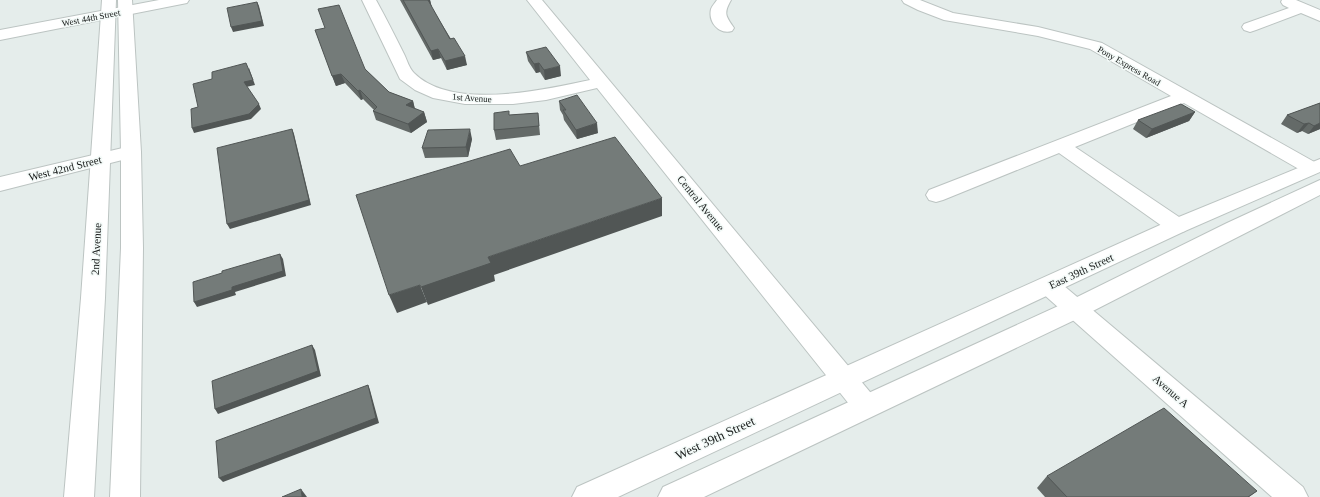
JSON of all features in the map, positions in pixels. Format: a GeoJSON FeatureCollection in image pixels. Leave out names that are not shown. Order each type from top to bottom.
{"type":"FeatureCollection","features":[{"type":"Feature","properties":{"kind":"main road","name":"West 44th Street"},"geometry":{"type":"LineString","coordinates":[[0,35],[116,6],[182,0]]}},
{"type":"Feature","properties":{"kind":"main road","name":"1st Avenue"},"geometry":{"type":"LineString","coordinates":[[369,0],[406,75],[421,86],[439,94],[465,99],[513,100],[540,96],[601,82]]}},
{"type":"Feature","properties":{"kind":"main road","name":"Central Avenue"},"geometry":{"type":"LineString","coordinates":[[534,0],[866,406]]}},
{"type":"Feature","properties":{"kind":"main road"},"geometry":{"type":"LineString","coordinates":[[724,0],[719,8],[719,20],[726,28]]}},
{"type":"Feature","properties":{"kind":"main road","name":"Pony Express Road"},"geometry":{"type":"LineString","coordinates":[[909,0],[922,8],[955,19],[1017,28],[1072,39],[1096,46],[1317,173]]}},
{"type":"Feature","properties":{"kind":"main road"},"geometry":{"type":"LineString","coordinates":[[1284,0],[1320,16]]}},
{"type":"Feature","properties":{"kind":"main road"},"geometry":{"type":"LineString","coordinates":[[116,6],[131,152],[132,248],[125,497]]}},
{"type":"Feature","properties":{"kind":"main road","name":"2nd Avenue"},"geometry":{"type":"LineString","coordinates":[[79,497],[101,159],[116,6]]}},
{"type":"Feature","properties":{"kind":"main road"},"geometry":{"type":"LineString","coordinates":[[1250,27],[1302,8]]}},
{"type":"Feature","properties":{"kind":"main road"},"geometry":{"type":"LineString","coordinates":[[936,195],[1184,97]]}},
{"type":"Feature","properties":{"kind":"main road"},"geometry":{"type":"LineString","coordinates":[[1060,145],[1177,226]]}},
{"type":"Feature","properties":{"kind":"main road","name":"West 42nd Street"},"geometry":{"type":"LineString","coordinates":[[0,184],[131,152]]}},
{"type":"Feature","properties":{"kind":"main road"},"geometry":{"type":"LineString","coordinates":[[673,497],[705,490],[866,406],[1076,309],[1235,228],[1317,173]]}},
{"type":"Feature","properties":{"kind":"main road","name":"East 39th Street"},"geometry":{"type":"LineString","coordinates":[[844,379],[1177,226],[1317,173]]}},
{"type":"Feature","properties":{"kind":"main road","name":"Avenue A"},"geometry":{"type":"LineString","coordinates":[[1049,286],[1293,497]]}},
{"type":"Feature","properties":{"kind":"main road","name":"West 39th Street"},"geometry":{"type":"LineString","coordinates":[[587,497],[844,379]]}},
{"type":"Feature","properties":{"kind":"building"},"geometry":{"type":"Polygon","coordinates":[[[403,0],[428,0],[450,39],[454,38],[465,56],[445,61],[438,49],[431,51],[403,0]]]}},
{"type":"Feature","properties":{"kind":"building"},"geometry":{"type":"Polygon","coordinates":[[[257,2],[262,21],[231,27],[227,8],[257,2]]]}},
{"type":"Feature","properties":{"kind":"building"},"geometry":{"type":"Polygon","coordinates":[[[339,5],[365,69],[389,92],[413,101],[406,105],[424,112],[408,124],[373,111],[377,107],[360,90],[358,91],[341,74],[332,76],[315,30],[325,28],[318,9],[339,5]]]}},
{"type":"Feature","properties":{"kind":"building"},"geometry":{"type":"Polygon","coordinates":[[[546,47],[560,66],[544,70],[539,63],[534,64],[526,52],[546,47]]]}},
{"type":"Feature","properties":{"kind":"building"},"geometry":{"type":"Polygon","coordinates":[[[246,63],[253,80],[244,82],[259,104],[249,114],[192,128],[191,109],[198,107],[193,84],[212,79],[212,72],[246,63]]]}},
{"type":"Feature","properties":{"kind":"building"},"geometry":{"type":"Polygon","coordinates":[[[577,95],[597,123],[576,130],[563,110],[566,110],[559,101],[577,95]]]}},
{"type":"Feature","properties":{"kind":"building"},"geometry":{"type":"Polygon","coordinates":[[[1320,103],[1320,123],[1314,126],[1309,123],[1304,124],[1287,115],[1320,103]]]}},
{"type":"Feature","properties":{"kind":"building"},"geometry":{"type":"Polygon","coordinates":[[[1181,104],[1195,112],[1152,129],[1138,120],[1181,104]]]}},
{"type":"Feature","properties":{"kind":"building"},"geometry":{"type":"Polygon","coordinates":[[[509,111],[509,115],[538,113],[539,126],[494,130],[494,113],[509,111]]]}},
{"type":"Feature","properties":{"kind":"building"},"geometry":{"type":"Polygon","coordinates":[[[292,129],[309,200],[227,224],[217,148],[292,129]]]}},
{"type":"Feature","properties":{"kind":"building"},"geometry":{"type":"Polygon","coordinates":[[[470,129],[466,147],[422,148],[428,130],[470,129]]]}},
{"type":"Feature","properties":{"kind":"building"},"geometry":{"type":"Polygon","coordinates":[[[615,137],[662,198],[488,257],[491,263],[421,287],[420,285],[389,295],[356,195],[510,149],[520,166],[615,137]]]}},
{"type":"Feature","properties":{"kind":"building"},"geometry":{"type":"Polygon","coordinates":[[[280,254],[283,271],[232,287],[232,290],[194,302],[193,282],[222,273],[222,271],[280,254]]]}},
{"type":"Feature","properties":{"kind":"building"},"geometry":{"type":"Polygon","coordinates":[[[312,345],[318,371],[215,409],[212,381],[312,345]]]}},
{"type":"Feature","properties":{"kind":"building"},"geometry":{"type":"Polygon","coordinates":[[[368,385],[376,418],[219,478],[216,441],[368,385]]]}},
{"type":"Feature","properties":{"kind":"building"},"geometry":{"type":"Polygon","coordinates":[[[1164,408],[1257,491],[1248,497],[1067,497],[1047,476],[1164,408]]]}},
{"type":"Feature","properties":{"kind":"building"},"geometry":{"type":"Polygon","coordinates":[[[301,489],[302,497],[282,497],[301,489]]]}}]}
